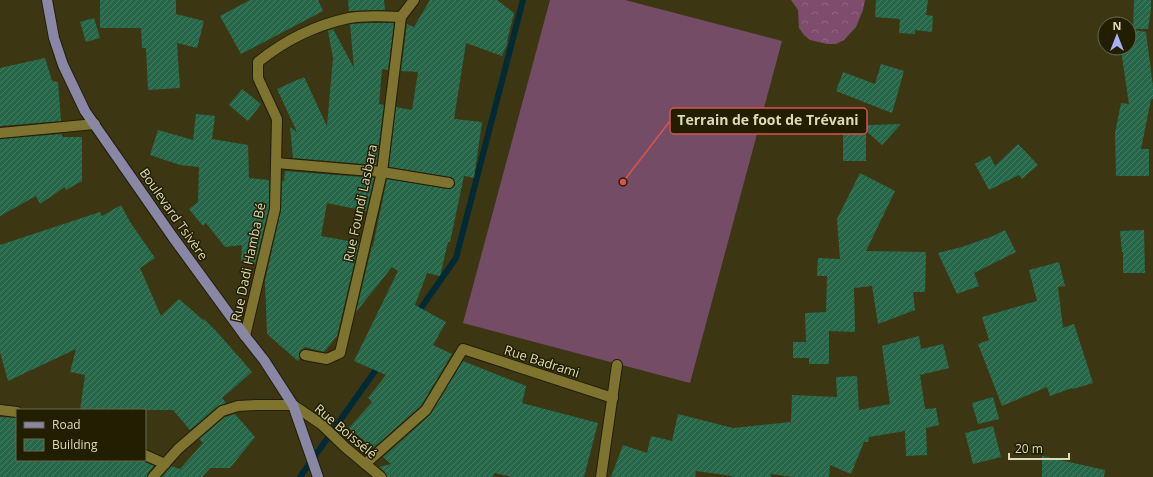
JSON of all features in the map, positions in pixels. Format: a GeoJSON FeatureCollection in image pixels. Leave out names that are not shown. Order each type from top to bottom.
{"type":"FeatureCollection","features":[{"type":"Feature","properties":{"kind":"main road","name":"Boulevard Tsivère"},"geometry":{"type":"LineString","coordinates":[[47,0],[54,38],[63,65],[85,111],[172,236],[264,360],[293,405],[318,477]]}},
{"type":"Feature","properties":{"kind":"street"},"geometry":{"type":"LineString","coordinates":[[401,17],[414,0]]}},
{"type":"Feature","properties":{"kind":"street","name":"Rue Dadi Hamba Bé"},"geometry":{"type":"LineString","coordinates":[[245,336],[274,209],[277,119],[258,78],[258,62],[282,44],[321,26],[349,18],[383,16],[401,17]]}},
{"type":"Feature","properties":{"kind":"street","name":"Rue Foundi Lasbara"},"geometry":{"type":"LineString","coordinates":[[304,355],[327,359],[340,353],[382,172],[401,17]]}},
{"type":"Feature","properties":{"kind":"street"},"geometry":{"type":"LineString","coordinates":[[0,133],[95,124]]}},
{"type":"Feature","properties":{"kind":"street"},"geometry":{"type":"LineString","coordinates":[[276,163],[382,172],[449,183]]}},
{"type":"Feature","properties":{"kind":"street","name":"Rue Badrami"},"geometry":{"type":"LineString","coordinates":[[365,464],[426,410],[463,349],[613,398]]}},
{"type":"Feature","properties":{"kind":"street"},"geometry":{"type":"LineString","coordinates":[[601,477],[617,365]]}},
{"type":"Feature","properties":{"kind":"street"},"geometry":{"type":"LineString","coordinates":[[153,477],[178,449],[222,411],[238,406],[293,405]]}},
{"type":"Feature","properties":{"kind":"street","name":"Rue Boissélé"},"geometry":{"type":"LineString","coordinates":[[293,405],[321,424],[346,448],[381,477]]}},
{"type":"Feature","properties":{"kind":"street"},"geometry":{"type":"LineString","coordinates":[[0,410],[16,412]]}},
{"type":"Feature","properties":{"kind":"street"},"geometry":{"type":"LineString","coordinates":[[146,455],[165,464]]}},
{"type":"Feature","properties":{"kind":"green space"},"geometry":{"type":"Polygon","coordinates":[[[791,0],[865,0],[863,10],[856,27],[844,40],[836,44],[827,44],[810,40],[804,35],[799,28],[798,10],[791,0]]]}},
{"type":"Feature","properties":{"kind":"shaded area"},"geometry":{"type":"Polygon","coordinates":[[[550,0],[625,0],[782,41],[690,383],[463,323],[550,0]]]}},
{"type":"Feature","properties":{"kind":"building"},"geometry":{"type":"Polygon","coordinates":[[[100,0],[176,0],[176,14],[204,21],[197,48],[177,43],[180,88],[148,90],[146,48],[142,48],[141,28],[100,28],[100,0]]]}},
{"type":"Feature","properties":{"kind":"building"},"geometry":{"type":"Polygon","coordinates":[[[250,0],[318,0],[323,11],[241,54],[220,16],[250,0]]]}},
{"type":"Feature","properties":{"kind":"building"},"geometry":{"type":"Polygon","coordinates":[[[348,0],[384,0],[385,10],[349,11],[348,0]]]}},
{"type":"Feature","properties":{"kind":"building"},"geometry":{"type":"Polygon","coordinates":[[[430,0],[497,0],[514,13],[508,42],[502,56],[466,43],[454,119],[482,122],[474,178],[464,176],[450,242],[448,242],[440,276],[427,273],[415,305],[446,322],[433,345],[452,354],[421,406],[373,448],[349,428],[372,402],[368,398],[386,375],[354,361],[398,271],[392,267],[356,312],[373,246],[387,179],[448,189],[454,187],[455,184],[453,178],[450,177],[389,167],[396,107],[412,110],[418,72],[401,71],[407,24],[414,27],[430,0]]]}},
{"type":"Feature","properties":{"kind":"building"},"geometry":{"type":"Polygon","coordinates":[[[876,0],[928,0],[926,15],[933,16],[932,32],[915,30],[915,34],[899,33],[900,19],[875,17],[876,0]]]}},
{"type":"Feature","properties":{"kind":"building"},"geometry":{"type":"Polygon","coordinates":[[[1134,0],[1151,0],[1148,29],[1137,29],[1137,16],[1133,16],[1134,0]]]}},
{"type":"Feature","properties":{"kind":"building"},"geometry":{"type":"Polygon","coordinates":[[[94,18],[100,38],[86,42],[80,22],[94,18]]]}},
{"type":"Feature","properties":{"kind":"building"},"geometry":{"type":"Polygon","coordinates":[[[394,23],[388,70],[382,69],[379,104],[384,105],[376,165],[293,158],[290,127],[297,132],[277,89],[304,77],[327,126],[333,58],[328,31],[333,29],[354,68],[350,24],[394,23]]]}},
{"type":"Feature","properties":{"kind":"building"},"geometry":{"type":"Polygon","coordinates":[[[1137,30],[1146,32],[1153,87],[1153,99],[1151,99],[1141,149],[1149,149],[1149,176],[1116,176],[1115,133],[1121,103],[1129,104],[1122,56],[1137,56],[1137,30]]]}},
{"type":"Feature","properties":{"kind":"building"},"geometry":{"type":"Polygon","coordinates":[[[45,58],[52,81],[58,82],[61,121],[0,126],[0,68],[45,58]]]}},
{"type":"Feature","properties":{"kind":"building"},"geometry":{"type":"Polygon","coordinates":[[[881,64],[904,71],[892,113],[836,91],[843,72],[875,84],[881,64]]]}},
{"type":"Feature","properties":{"kind":"building"},"geometry":{"type":"Polygon","coordinates":[[[242,89],[261,104],[248,121],[229,105],[242,89]]]}},
{"type":"Feature","properties":{"kind":"building"},"geometry":{"type":"Polygon","coordinates":[[[196,114],[215,116],[212,139],[248,145],[249,178],[269,180],[269,208],[255,264],[241,261],[242,245],[225,247],[206,223],[203,226],[189,209],[198,202],[199,167],[180,165],[150,155],[158,130],[193,140],[196,114]]]}},
{"type":"Feature","properties":{"kind":"building"},"geometry":{"type":"Polygon","coordinates":[[[901,124],[882,145],[866,131],[866,161],[843,161],[843,126],[901,124]]]}},
{"type":"Feature","properties":{"kind":"building"},"geometry":{"type":"Polygon","coordinates":[[[62,134],[62,137],[82,137],[82,181],[66,190],[65,187],[40,204],[36,196],[0,216],[0,139],[62,134]]]}},
{"type":"Feature","properties":{"kind":"building"},"geometry":{"type":"Polygon","coordinates":[[[1018,144],[1038,165],[1022,179],[1019,175],[989,190],[975,164],[990,156],[995,166],[1018,144]]]}},
{"type":"Feature","properties":{"kind":"building"},"geometry":{"type":"Polygon","coordinates":[[[285,171],[374,178],[366,211],[327,203],[321,236],[359,243],[337,336],[324,352],[305,347],[299,353],[300,358],[298,361],[267,334],[265,281],[281,210],[282,181],[284,181],[285,171]]]}},
{"type":"Feature","properties":{"kind":"building"},"geometry":{"type":"Polygon","coordinates":[[[860,173],[895,191],[866,251],[926,252],[925,292],[913,292],[915,310],[878,324],[872,286],[854,288],[855,332],[829,331],[829,364],[809,364],[809,358],[793,358],[793,342],[806,342],[805,313],[826,312],[827,276],[817,276],[818,258],[840,259],[837,219],[860,173]]]}},
{"type":"Feature","properties":{"kind":"building"},"geometry":{"type":"Polygon","coordinates":[[[121,205],[130,222],[155,258],[140,268],[161,316],[179,299],[203,320],[204,319],[217,332],[252,372],[222,398],[226,403],[218,406],[190,430],[173,410],[80,409],[85,375],[70,372],[76,349],[8,381],[0,352],[0,245],[100,212],[102,216],[121,205]]]}},
{"type":"Feature","properties":{"kind":"building"},"geometry":{"type":"Polygon","coordinates":[[[1005,230],[1016,252],[974,273],[979,286],[957,294],[938,253],[962,247],[1005,230]]]}},
{"type":"Feature","properties":{"kind":"building"},"geometry":{"type":"Polygon","coordinates":[[[1144,230],[1145,273],[1123,273],[1123,252],[1120,231],[1144,230]]]}},
{"type":"Feature","properties":{"kind":"building"},"geometry":{"type":"Polygon","coordinates":[[[1059,262],[1065,286],[1058,287],[1063,328],[1074,324],[1093,383],[1073,389],[1072,388],[1050,396],[1047,387],[1002,406],[978,344],[989,340],[982,317],[1037,301],[1029,270],[1059,262]]]}},
{"type":"Feature","properties":{"kind":"building"},"geometry":{"type":"Polygon","coordinates":[[[919,336],[921,349],[943,344],[949,368],[920,375],[925,409],[936,408],[939,425],[926,428],[927,455],[906,456],[905,431],[869,437],[868,442],[864,442],[851,474],[830,465],[829,477],[794,477],[771,474],[771,477],[732,477],[696,471],[695,477],[611,477],[623,445],[647,453],[651,436],[672,441],[678,414],[733,428],[791,422],[792,395],[837,397],[836,377],[857,376],[859,410],[890,404],[882,346],[919,336]]]}},
{"type":"Feature","properties":{"kind":"building"},"geometry":{"type":"Polygon","coordinates":[[[463,361],[526,386],[522,403],[598,423],[584,477],[512,477],[494,473],[493,477],[387,477],[385,472],[379,467],[391,464],[383,457],[430,415],[463,361]]]}},
{"type":"Feature","properties":{"kind":"building"},"geometry":{"type":"Polygon","coordinates":[[[993,397],[999,419],[978,424],[972,403],[993,397]]]}},
{"type":"Feature","properties":{"kind":"building"},"geometry":{"type":"Polygon","coordinates":[[[235,414],[255,437],[230,468],[210,468],[202,477],[162,477],[171,466],[180,469],[203,443],[199,439],[225,417],[235,414]]]}},
{"type":"Feature","properties":{"kind":"building"},"geometry":{"type":"Polygon","coordinates":[[[0,417],[16,418],[16,461],[143,461],[154,466],[148,473],[147,477],[0,477],[0,417]]]}},
{"type":"Feature","properties":{"kind":"building"},"geometry":{"type":"Polygon","coordinates":[[[993,426],[1001,457],[973,464],[965,433],[993,426]]]}},
{"type":"Feature","properties":{"kind":"building"},"geometry":{"type":"Polygon","coordinates":[[[1042,456],[1105,470],[1104,477],[1042,477],[1042,456]]]}},
{"type":"Feature","properties":{"kind":"waterway"},"geometry":{"type":"LineString","coordinates":[[416,315],[456,258],[523,0]]}},
{"type":"Feature","properties":{"kind":"waterway"},"geometry":{"type":"LineString","coordinates":[[300,477],[380,364]]}},
{"type":"Feature","properties":{"kind":"place","name":"Terrain de foot de Trévani"},"geometry":{"type":"Point","coordinates":[623,182]}}]}
